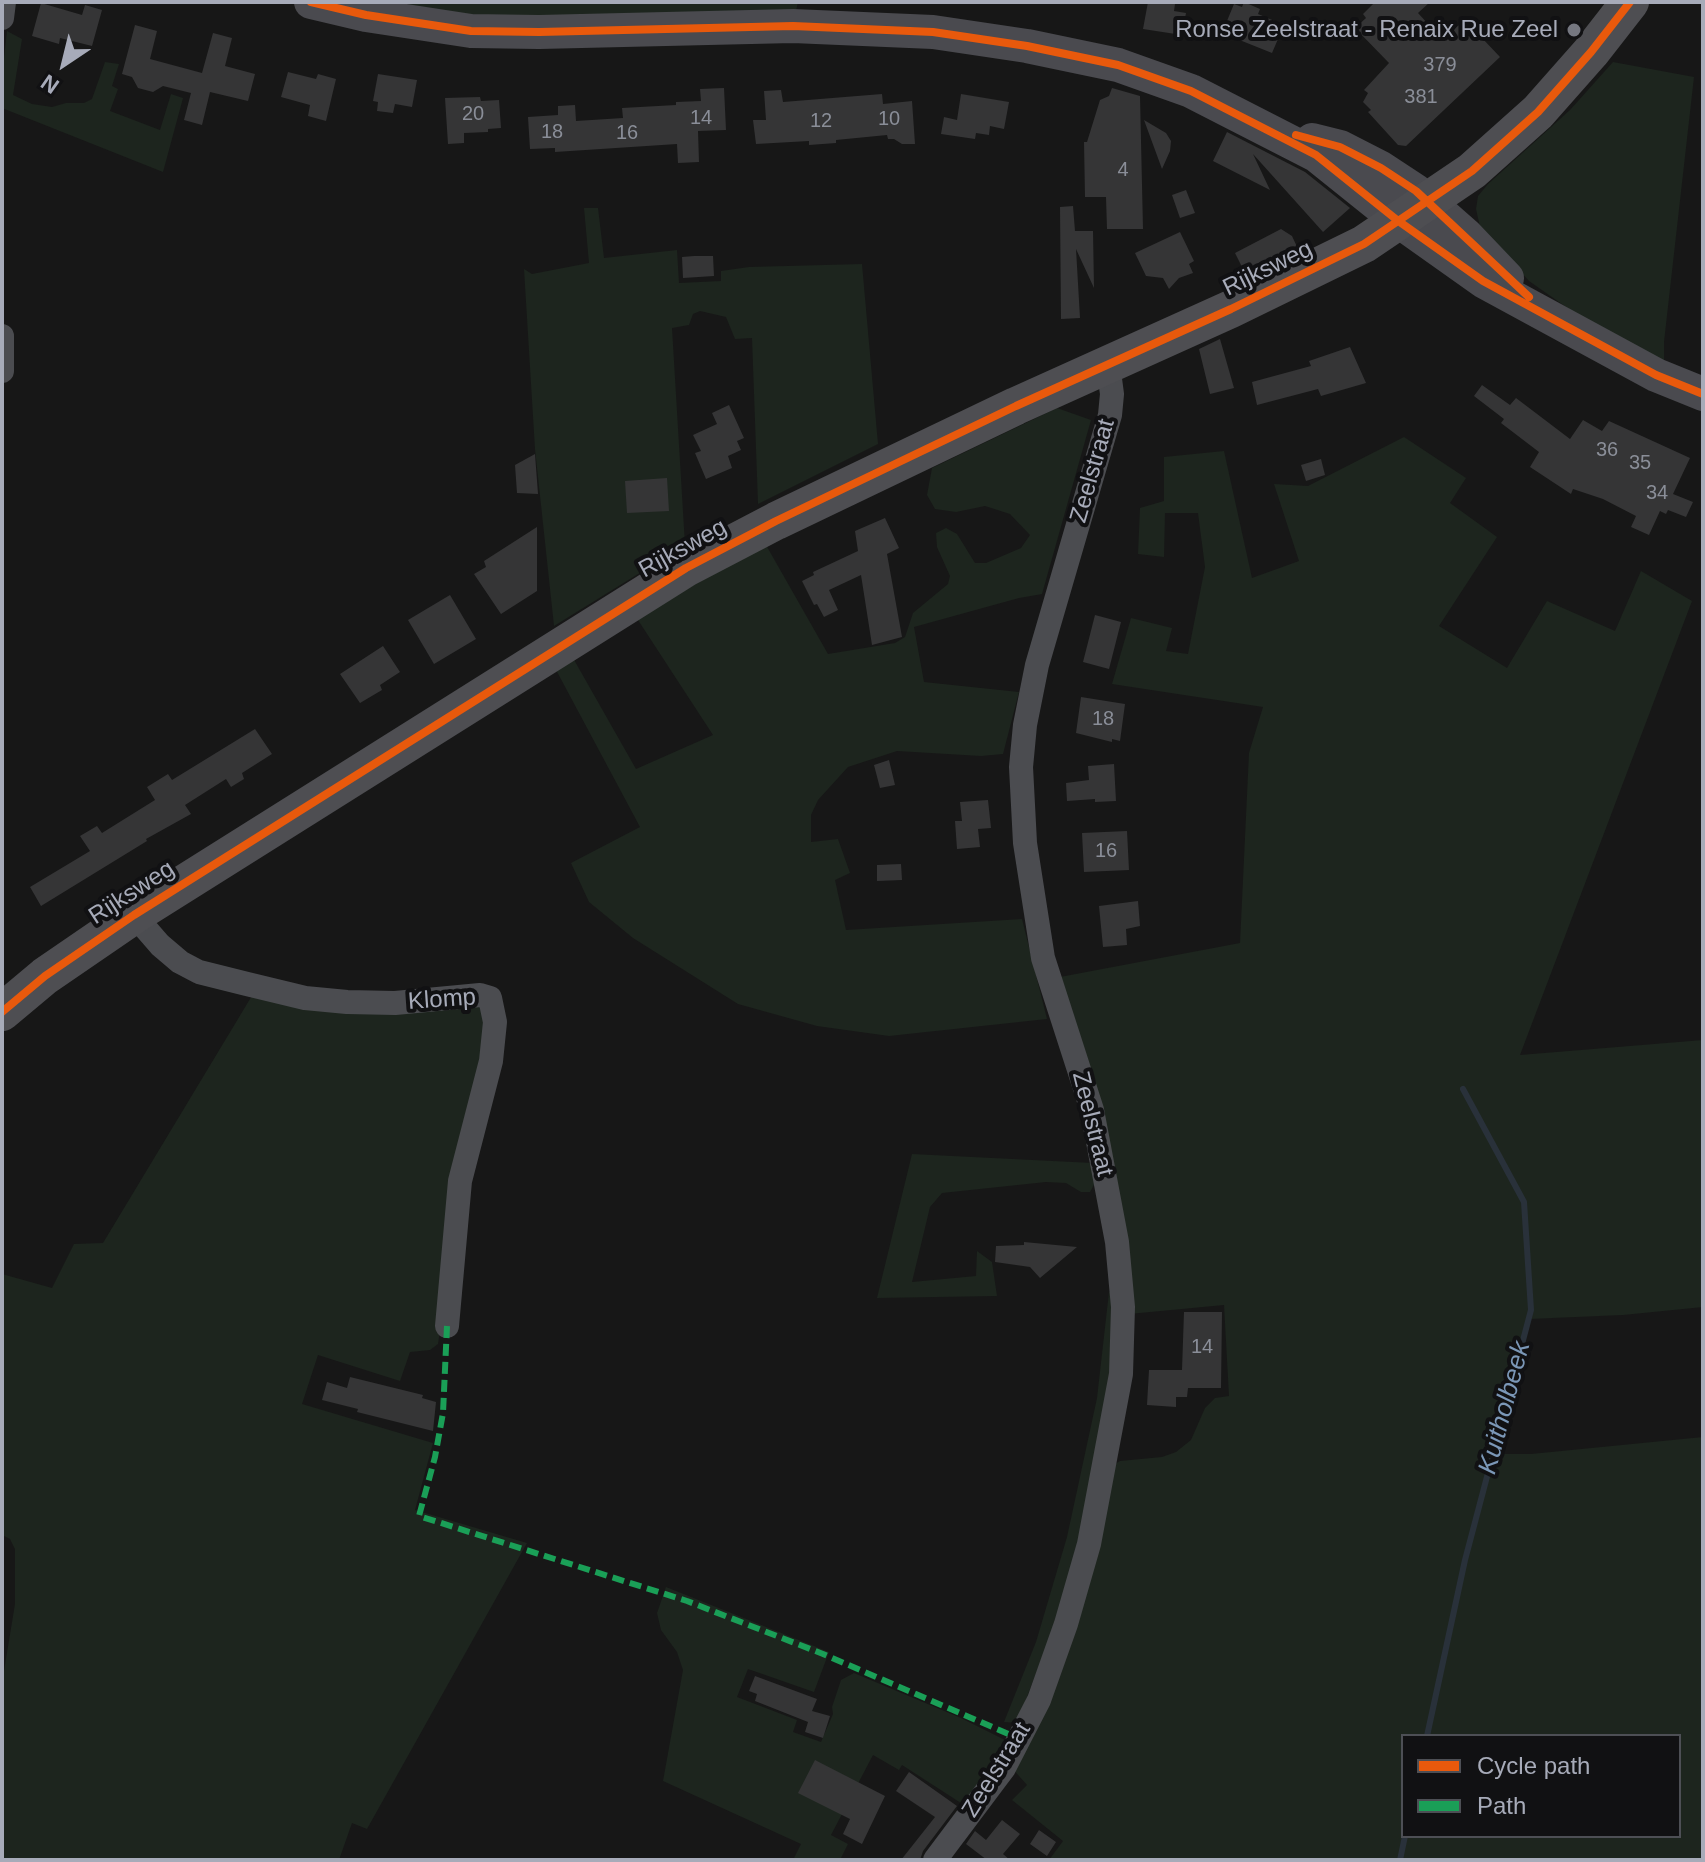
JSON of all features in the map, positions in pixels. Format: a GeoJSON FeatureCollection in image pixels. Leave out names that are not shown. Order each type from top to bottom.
{"type":"FeatureCollection","features":[{"type":"Feature","properties":{"kind":"main road"},"geometry":{"type":"LineString","coordinates":[[311,2],[366,15],[471,31],[831,26],[967,36],[1118,65],[1191,91],[1262,126],[1340,147],[1381,168],[1412,210],[1466,235],[1493,265],[1553,318],[1656,375],[1703,394]]}},
{"type":"Feature","properties":{"kind":"main road","name":"Rijksweg"},"geometry":{"type":"LineString","coordinates":[[2,1012],[45,976],[134,915],[686,568],[776,521],[1231,309],[1356,247],[1472,171],[1538,112],[1630,2]]}},
{"type":"Feature","properties":{"kind":"street"},"geometry":{"type":"LineString","coordinates":[[2,18],[4,2]]}},
{"type":"Feature","properties":{"kind":"street"},"geometry":{"type":"LineString","coordinates":[[2,336],[2,371]]}},
{"type":"Feature","properties":{"kind":"street","name":"Zeelstraat"},"geometry":{"type":"LineString","coordinates":[[935,1860],[1004,1768],[1039,1700],[1066,1624],[1089,1544],[1121,1374],[1123,1307],[1117,1242],[1098,1134],[1043,958],[1025,843],[1021,767],[1025,725],[1040,651],[1110,415],[1112,394],[1108,364]]}},
{"type":"Feature","properties":{"kind":"street","name":"Klomp"},"geometry":{"type":"LineString","coordinates":[[134,915],[160,945],[180,962],[199,972],[290,994],[347,1002],[395,1003],[480,995],[490,998],[495,1022],[491,1061],[460,1181],[447,1326]]}},
{"type":"Feature","properties":{"kind":"shaded area"},"geometry":{"type":"Polygon","coordinates":[[[362,2],[798,2],[795,15],[495,18],[362,2]]]}},
{"type":"Feature","properties":{"kind":"shaded area"},"geometry":{"type":"Polygon","coordinates":[[[7,31],[22,39],[13,95],[32,104],[52,107],[92,99],[105,62],[119,64],[112,86],[118,89],[110,111],[160,130],[171,94],[183,98],[163,172],[2,108],[7,31]]]}},
{"type":"Feature","properties":{"kind":"shaded area"},"geometry":{"type":"Polygon","coordinates":[[[1613,62],[1694,77],[1664,361],[1579,316],[1529,281],[1480,227],[1476,209],[1478,196],[1488,184],[1570,110],[1613,62]]]}},
{"type":"Feature","properties":{"kind":"shaded area"},"geometry":{"type":"Polygon","coordinates":[[[584,208],[598,208],[604,258],[677,250],[679,283],[721,281],[721,271],[749,267],[862,264],[878,444],[758,504],[752,338],[735,339],[726,317],[700,311],[693,314],[689,325],[672,328],[685,545],[554,626],[535,449],[524,269],[532,274],[589,263],[584,208]]]}},
{"type":"Feature","properties":{"kind":"shaded area"},"geometry":{"type":"Polygon","coordinates":[[[1057,408],[1091,420],[1042,594],[914,627],[924,682],[1019,692],[1003,754],[981,756],[897,751],[848,767],[818,800],[811,815],[811,842],[838,839],[850,873],[835,880],[846,930],[1022,919],[1047,1019],[889,1036],[817,1026],[738,1004],[633,938],[589,902],[571,863],[640,827],[555,668],[573,658],[636,769],[713,735],[636,617],[766,545],[828,654],[895,643],[905,637],[913,613],[948,584],[950,576],[937,547],[936,533],[946,528],[957,534],[975,563],[986,563],[1021,548],[1030,535],[1010,514],[985,506],[956,512],[935,509],[927,495],[932,468],[1057,408]]]}},
{"type":"Feature","properties":{"kind":"shaded area"},"geometry":{"type":"Polygon","coordinates":[[[1404,437],[1466,478],[1450,503],[1497,537],[1439,626],[1507,668],[1547,601],[1615,631],[1641,571],[1692,601],[1520,1055],[1703,1040],[1703,1307],[1623,1315],[1529,1319],[1490,1454],[1531,1454],[1703,1437],[1703,1860],[1049,1860],[1063,1841],[1012,1800],[1027,1785],[1011,1767],[1112,1466],[1120,1461],[1162,1457],[1176,1452],[1191,1440],[1205,1408],[1215,1398],[1229,1396],[1224,1305],[1129,1314],[1060,977],[1240,943],[1249,753],[1263,707],[1112,684],[1131,618],[1172,628],[1166,651],[1188,654],[1205,567],[1198,513],[1165,513],[1164,557],[1138,554],[1140,508],[1164,501],[1164,457],[1224,451],[1252,578],[1299,561],[1274,484],[1308,486],[1404,437]]]}},
{"type":"Feature","properties":{"kind":"shaded area"},"geometry":{"type":"Polygon","coordinates":[[[253,994],[478,1002],[488,1013],[438,1344],[430,1350],[410,1352],[400,1381],[318,1355],[302,1404],[433,1443],[415,1510],[527,1543],[367,1829],[352,1823],[339,1860],[2,1860],[2,1683],[15,1604],[15,1549],[10,1539],[2,1535],[2,1274],[52,1288],[74,1244],[103,1243],[253,994]]]}},
{"type":"Feature","properties":{"kind":"shaded area"},"geometry":{"type":"Polygon","coordinates":[[[912,1154],[1093,1163],[1095,1183],[1090,1192],[1081,1192],[1066,1183],[1046,1182],[942,1193],[930,1207],[912,1282],[976,1276],[977,1251],[992,1262],[997,1296],[877,1298],[912,1154]]]}},
{"type":"Feature","properties":{"kind":"shaded area"},"geometry":{"type":"Polygon","coordinates":[[[1109,1292],[1114,1292],[1115,1345],[1071,1582],[1017,1723],[1004,1722],[1036,1642],[1067,1537],[1097,1398],[1109,1292]]]}},
{"type":"Feature","properties":{"kind":"shaded area"},"geometry":{"type":"Polygon","coordinates":[[[666,1587],[829,1652],[814,1692],[748,1669],[737,1697],[797,1720],[793,1732],[821,1742],[833,1714],[832,1707],[841,1680],[854,1673],[1007,1741],[964,1805],[902,1765],[899,1770],[873,1755],[831,1835],[848,1844],[840,1860],[793,1860],[801,1844],[663,1781],[683,1670],[677,1652],[661,1630],[657,1613],[666,1587]]]}},
{"type":"Feature","properties":{"kind":"building"},"geometry":{"type":"Polygon","coordinates":[[[1148,2],[1175,4],[1174,11],[1186,13],[1182,35],[1143,29],[1148,2]]]}},
{"type":"Feature","properties":{"kind":"building"},"geometry":{"type":"Polygon","coordinates":[[[1244,2],[1260,9],[1258,14],[1284,25],[1272,53],[1222,33],[1234,4],[1242,7],[1244,2]]]}},
{"type":"Feature","properties":{"kind":"building"},"geometry":{"type":"Polygon","coordinates":[[[1375,2],[1430,2],[1418,13],[1439,36],[1443,33],[1446,36],[1465,20],[1500,57],[1406,146],[1398,145],[1368,112],[1371,110],[1363,102],[1368,93],[1364,90],[1389,63],[1355,28],[1366,18],[1363,14],[1375,2]]]}},
{"type":"Feature","properties":{"kind":"building"},"geometry":{"type":"Polygon","coordinates":[[[41,3],[82,15],[85,5],[102,10],[92,46],[60,38],[59,44],[32,36],[41,3]]]}},
{"type":"Feature","properties":{"kind":"building"},"geometry":{"type":"Polygon","coordinates":[[[135,25],[157,31],[150,59],[202,73],[213,33],[232,38],[225,66],[255,74],[248,101],[210,92],[202,125],[184,120],[191,93],[163,86],[153,92],[138,88],[132,77],[122,74],[135,25]]]}},
{"type":"Feature","properties":{"kind":"building"},"geometry":{"type":"Polygon","coordinates":[[[288,72],[316,79],[318,74],[336,79],[326,121],[308,116],[310,105],[281,97],[288,72]]]}},
{"type":"Feature","properties":{"kind":"building"},"geometry":{"type":"Polygon","coordinates":[[[378,74],[417,80],[412,107],[395,104],[393,113],[377,111],[378,102],[373,101],[378,74]]]}},
{"type":"Feature","properties":{"kind":"building"},"geometry":{"type":"Polygon","coordinates":[[[724,88],[726,130],[698,131],[699,162],[678,163],[677,144],[555,152],[555,148],[530,149],[528,117],[558,115],[558,106],[575,105],[576,121],[623,118],[622,108],[701,101],[700,89],[724,88]]]}},
{"type":"Feature","properties":{"kind":"building"},"geometry":{"type":"Polygon","coordinates":[[[1112,88],[1140,96],[1143,229],[1107,229],[1106,197],[1085,197],[1084,142],[1087,142],[1100,100],[1109,96],[1112,88]]]}},
{"type":"Feature","properties":{"kind":"building"},"geometry":{"type":"Polygon","coordinates":[[[781,90],[783,102],[882,94],[883,104],[912,101],[915,144],[902,144],[888,139],[887,135],[809,145],[809,141],[756,144],[753,120],[766,120],[764,91],[781,90]]]}},
{"type":"Feature","properties":{"kind":"building"},"geometry":{"type":"Polygon","coordinates":[[[961,94],[1009,102],[1004,129],[990,126],[989,135],[976,133],[975,139],[941,134],[944,117],[957,120],[961,94]]]}},
{"type":"Feature","properties":{"kind":"building"},"geometry":{"type":"Polygon","coordinates":[[[480,97],[481,101],[499,100],[501,128],[464,133],[464,143],[448,144],[445,98],[480,97]]]}},
{"type":"Feature","properties":{"kind":"building"},"geometry":{"type":"Polygon","coordinates":[[[1144,120],[1166,133],[1171,141],[1162,169],[1144,120]]]}},
{"type":"Feature","properties":{"kind":"building"},"geometry":{"type":"Polygon","coordinates":[[[1227,132],[1305,172],[1350,208],[1323,232],[1253,154],[1270,190],[1213,161],[1227,132]]]}},
{"type":"Feature","properties":{"kind":"building"},"geometry":{"type":"Polygon","coordinates":[[[1186,190],[1195,213],[1180,218],[1172,195],[1186,190]]]}},
{"type":"Feature","properties":{"kind":"building"},"geometry":{"type":"Polygon","coordinates":[[[1073,206],[1075,231],[1093,231],[1094,288],[1076,249],[1080,318],[1061,319],[1060,207],[1073,206]]]}},
{"type":"Feature","properties":{"kind":"building"},"geometry":{"type":"Polygon","coordinates":[[[1281,229],[1292,236],[1299,251],[1247,277],[1235,253],[1281,229]]]}},
{"type":"Feature","properties":{"kind":"building"},"geometry":{"type":"Polygon","coordinates":[[[1180,232],[1194,261],[1189,264],[1193,273],[1179,278],[1169,289],[1163,278],[1146,276],[1135,253],[1180,232]]]}},
{"type":"Feature","properties":{"kind":"building"},"geometry":{"type":"Polygon","coordinates":[[[713,256],[714,276],[683,278],[682,257],[713,256]]]}},
{"type":"Feature","properties":{"kind":"building"},"geometry":{"type":"Polygon","coordinates":[[[1220,339],[1234,388],[1210,394],[1199,349],[1220,339]]]}},
{"type":"Feature","properties":{"kind":"building"},"geometry":{"type":"Polygon","coordinates":[[[1350,347],[1366,383],[1321,396],[1318,389],[1257,405],[1252,382],[1311,366],[1309,361],[1350,347]]]}},
{"type":"Feature","properties":{"kind":"building"},"geometry":{"type":"Polygon","coordinates":[[[1482,385],[1510,405],[1516,398],[1570,439],[1583,420],[1602,431],[1609,421],[1690,458],[1673,494],[1693,502],[1686,517],[1668,510],[1666,514],[1660,511],[1649,535],[1631,527],[1636,516],[1603,499],[1573,489],[1571,494],[1530,467],[1539,452],[1501,423],[1504,419],[1474,396],[1482,385]]]}},
{"type":"Feature","properties":{"kind":"building"},"geometry":{"type":"Polygon","coordinates":[[[729,405],[744,438],[737,441],[741,450],[728,456],[732,468],[706,479],[695,453],[701,451],[693,435],[717,424],[712,413],[729,405]]]}},
{"type":"Feature","properties":{"kind":"building"},"geometry":{"type":"Polygon","coordinates":[[[535,454],[538,494],[517,493],[515,465],[535,454]]]}},
{"type":"Feature","properties":{"kind":"building"},"geometry":{"type":"Polygon","coordinates":[[[1321,459],[1325,475],[1306,481],[1301,465],[1321,459]]]}},
{"type":"Feature","properties":{"kind":"building"},"geometry":{"type":"Polygon","coordinates":[[[667,478],[669,511],[627,513],[625,481],[667,478]]]}},
{"type":"Feature","properties":{"kind":"building"},"geometry":{"type":"Polygon","coordinates":[[[885,518],[899,548],[887,554],[902,637],[872,645],[861,575],[829,590],[838,610],[824,617],[802,581],[814,575],[813,572],[858,551],[855,531],[885,518]]]}},
{"type":"Feature","properties":{"kind":"building"},"geometry":{"type":"Polygon","coordinates":[[[537,527],[537,591],[501,614],[474,574],[486,567],[484,561],[537,527]]]}},
{"type":"Feature","properties":{"kind":"building"},"geometry":{"type":"Polygon","coordinates":[[[450,595],[476,639],[434,664],[408,620],[450,595]]]}},
{"type":"Feature","properties":{"kind":"building"},"geometry":{"type":"Polygon","coordinates":[[[1095,615],[1121,622],[1109,669],[1083,662],[1095,615]]]}},
{"type":"Feature","properties":{"kind":"building"},"geometry":{"type":"Polygon","coordinates":[[[383,646],[400,672],[380,685],[382,690],[360,703],[340,674],[383,646]]]}},
{"type":"Feature","properties":{"kind":"building"},"geometry":{"type":"Polygon","coordinates":[[[1081,697],[1125,704],[1120,741],[1112,739],[1112,742],[1076,733],[1081,697]]]}},
{"type":"Feature","properties":{"kind":"building"},"geometry":{"type":"Polygon","coordinates":[[[255,729],[272,754],[242,773],[244,779],[231,787],[226,779],[185,805],[191,814],[41,906],[30,887],[90,851],[80,836],[97,826],[102,833],[155,800],[147,787],[168,774],[172,780],[255,729]]]}},
{"type":"Feature","properties":{"kind":"building"},"geometry":{"type":"Polygon","coordinates":[[[889,760],[895,785],[880,788],[874,765],[889,760]]]}},
{"type":"Feature","properties":{"kind":"building"},"geometry":{"type":"Polygon","coordinates":[[[1114,764],[1116,801],[1067,801],[1066,783],[1089,780],[1088,766],[1114,764]]]}},
{"type":"Feature","properties":{"kind":"building"},"geometry":{"type":"Polygon","coordinates":[[[988,800],[991,828],[978,829],[980,847],[957,849],[955,821],[962,821],[960,802],[988,800]]]}},
{"type":"Feature","properties":{"kind":"building"},"geometry":{"type":"Polygon","coordinates":[[[1127,831],[1129,870],[1084,872],[1082,833],[1127,831]]]}},
{"type":"Feature","properties":{"kind":"building"},"geometry":{"type":"Polygon","coordinates":[[[901,864],[902,880],[877,881],[877,865],[901,864]]]}},
{"type":"Feature","properties":{"kind":"building"},"geometry":{"type":"Polygon","coordinates":[[[1138,901],[1140,926],[1126,929],[1127,945],[1103,947],[1099,906],[1138,901]]]}},
{"type":"Feature","properties":{"kind":"building"},"geometry":{"type":"Polygon","coordinates":[[[1024,1242],[1077,1247],[1040,1278],[1030,1267],[995,1262],[996,1246],[1024,1245],[1024,1242]]]}},
{"type":"Feature","properties":{"kind":"building"},"geometry":{"type":"Polygon","coordinates":[[[1184,1312],[1222,1312],[1221,1388],[1188,1388],[1187,1397],[1176,1397],[1176,1407],[1147,1405],[1149,1370],[1182,1370],[1184,1312]]]}},
{"type":"Feature","properties":{"kind":"building"},"geometry":{"type":"Polygon","coordinates":[[[350,1377],[423,1395],[422,1398],[436,1402],[433,1431],[322,1400],[327,1382],[347,1388],[350,1377]]]}},
{"type":"Feature","properties":{"kind":"building"},"geometry":{"type":"Polygon","coordinates":[[[755,1676],[817,1699],[812,1711],[830,1716],[823,1738],[805,1732],[808,1722],[755,1701],[757,1694],[749,1691],[755,1676]]]}},
{"type":"Feature","properties":{"kind":"building"},"geometry":{"type":"Polygon","coordinates":[[[815,1760],[885,1796],[862,1844],[843,1834],[850,1819],[798,1793],[815,1760]]]}},
{"type":"Feature","properties":{"kind":"building"},"geometry":{"type":"Polygon","coordinates":[[[909,1772],[957,1806],[923,1851],[920,1860],[901,1860],[935,1817],[896,1791],[909,1772]]]}},
{"type":"Feature","properties":{"kind":"building"},"geometry":{"type":"Polygon","coordinates":[[[1002,1820],[1020,1834],[1003,1854],[1010,1860],[987,1860],[966,1844],[975,1831],[986,1840],[1002,1820]]]}},
{"type":"Feature","properties":{"kind":"building"},"geometry":{"type":"Polygon","coordinates":[[[1039,1830],[1056,1842],[1047,1856],[1030,1844],[1039,1830]]]}},
{"type":"Feature","properties":{"kind":"waterway","name":"Kuitholbeek"},"geometry":{"type":"LineString","coordinates":[[1427,1734],[1465,1560],[1531,1310],[1524,1202],[1463,1089]]}},
{"type":"Feature","properties":{"kind":"waterway","name":"Kuitholbeek"},"geometry":{"type":"LineString","coordinates":[[1400,1860],[1405,1838]]}},
{"type":"Feature","properties":{"kind":"marked path"},"geometry":{"type":"LineString","coordinates":[[447,1326],[443,1413],[419,1516],[687,1601],[823,1654],[1020,1739]]}},
{"type":"Feature","properties":{"kind":"cycle path"},"geometry":{"type":"LineString","coordinates":[[311,2],[366,15],[471,31],[793,26],[933,32],[1027,46],[1118,65],[1191,91],[1316,155],[1397,220],[1483,281],[1656,375],[1703,394]]}},
{"type":"Feature","properties":{"kind":"cycle path"},"geometry":{"type":"LineString","coordinates":[[2,1012],[45,976],[134,915],[686,568],[776,521],[1016,406],[1231,309],[1364,244],[1472,171],[1538,112],[1630,2]]}},
{"type":"Feature","properties":{"kind":"cycle path"},"geometry":{"type":"LineString","coordinates":[[1296,135],[1340,147],[1416,191],[1529,297]]}},
{"type":"Feature","properties":{"kind":"place","name":"Ronse Zeelstraat - Renaix Rue Zeel"},"geometry":{"type":"Point","coordinates":[1574,30]}}]}
